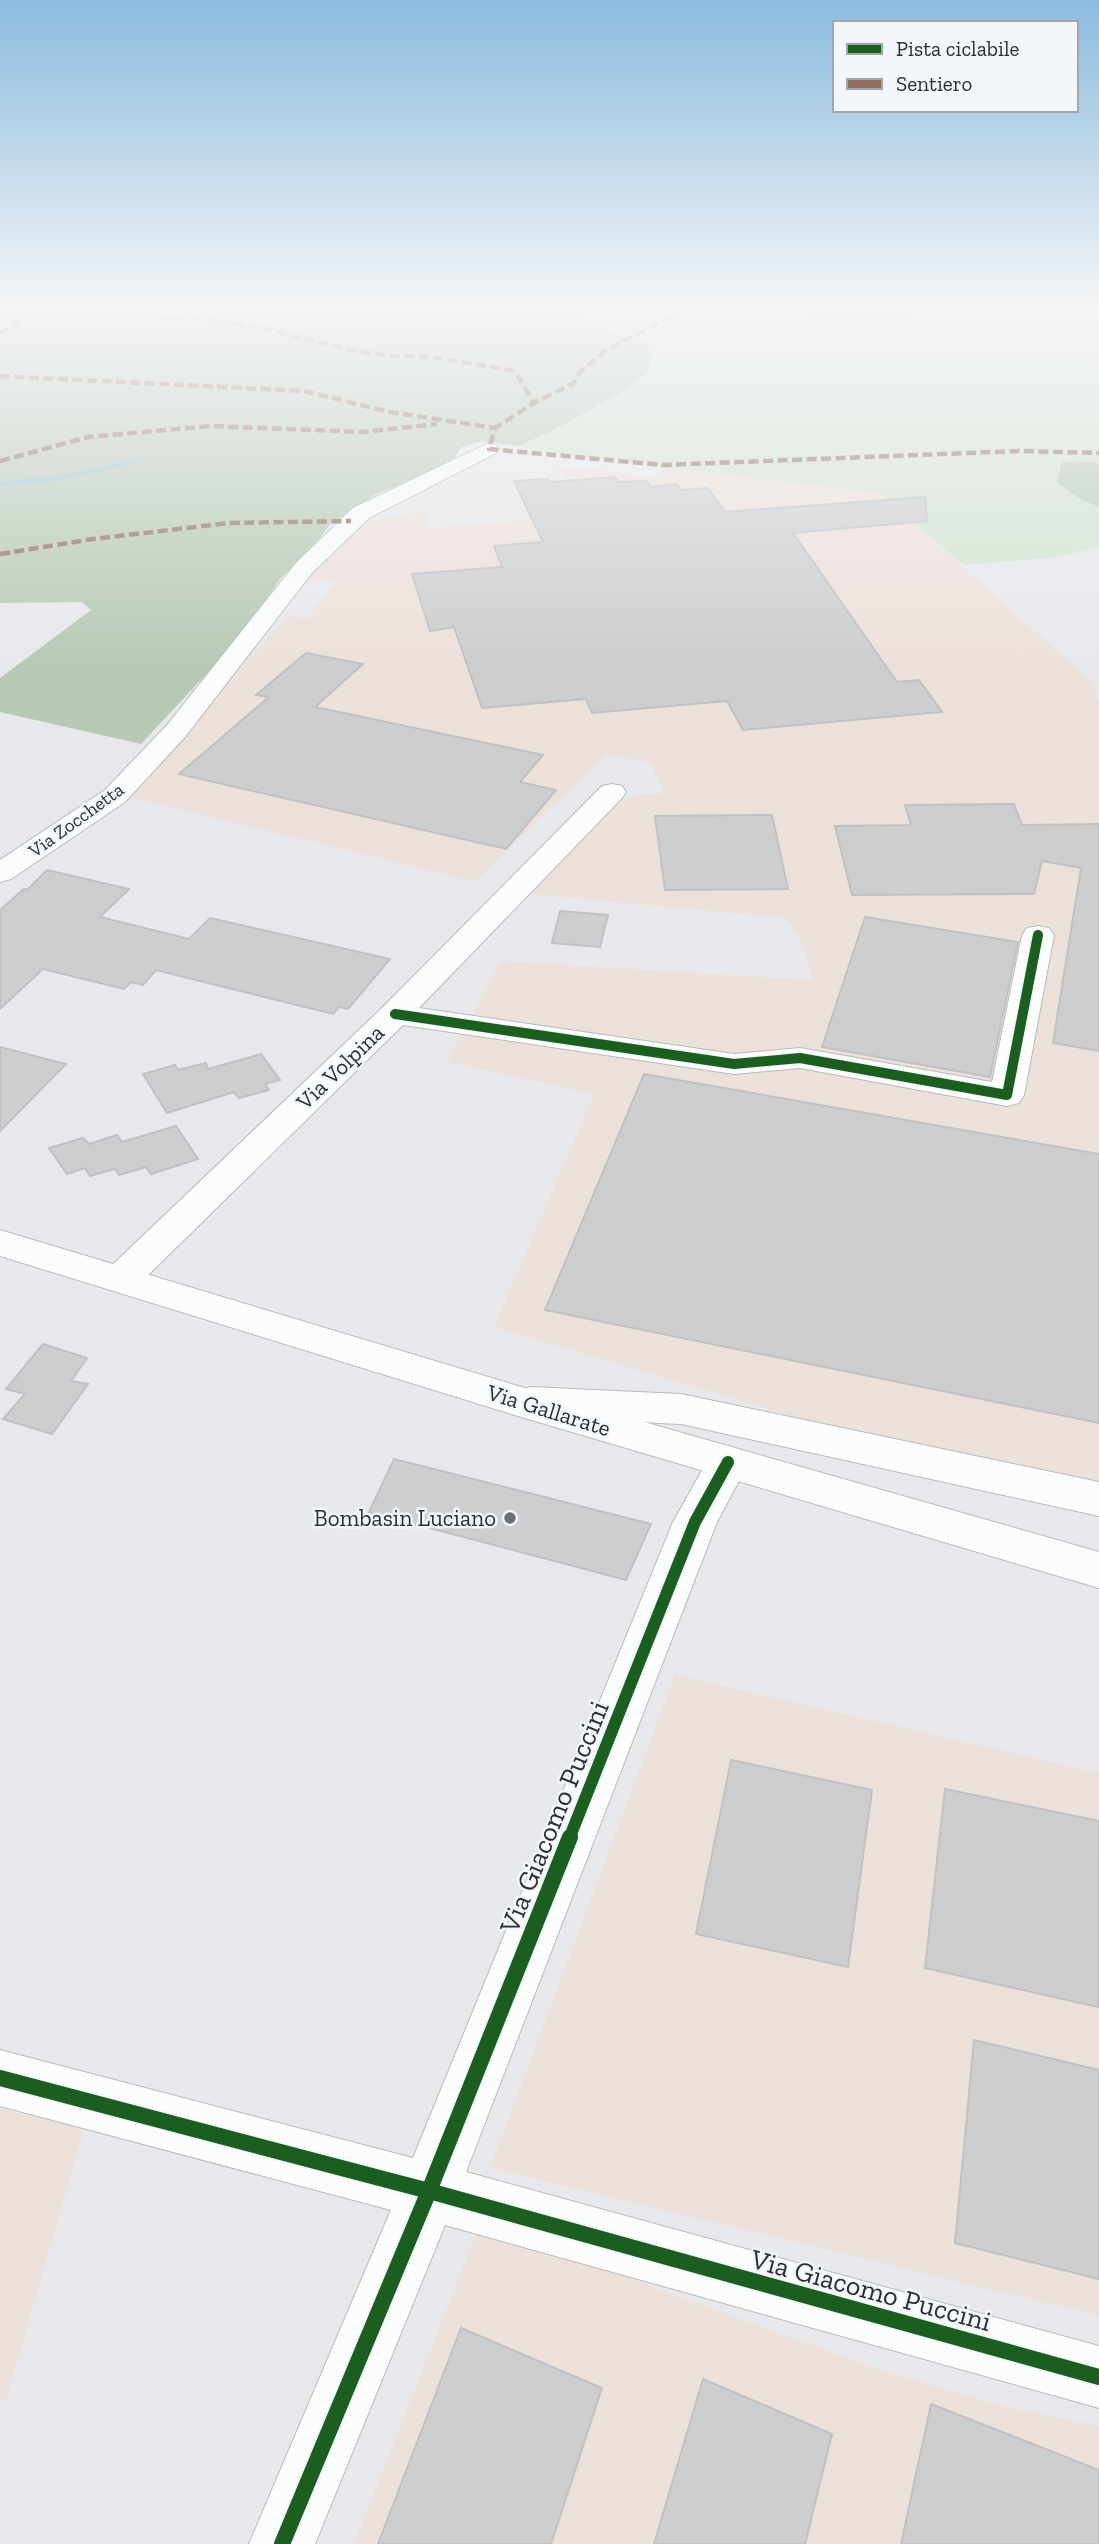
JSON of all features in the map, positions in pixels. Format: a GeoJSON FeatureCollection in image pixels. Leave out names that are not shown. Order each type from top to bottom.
{"type":"FeatureCollection","features":[{"type":"Feature","properties":{"kind":"street","name":"Via Zocchetta"},"geometry":{"type":"LineString","coordinates":[[0,873],[115,796],[176,731],[304,568],[343,528],[361,513],[489,449]]}},
{"type":"Feature","properties":{"kind":"street","name":"Via Volpina"},"geometry":{"type":"LineString","coordinates":[[122,1278],[395,1014],[612,792]]}},
{"type":"Feature","properties":{"kind":"street"},"geometry":{"type":"LineString","coordinates":[[395,1014],[734,1064],[800,1058],[1007,1095],[1038,935]]}},
{"type":"Feature","properties":{"kind":"street","name":"Via Gallarate"},"geometry":{"type":"LineString","coordinates":[[0,1243],[122,1278],[518,1401],[1099,1570]]}},
{"type":"Feature","properties":{"kind":"street"},"geometry":{"type":"LineString","coordinates":[[518,1401],[681,1409],[1099,1499]]}},
{"type":"Feature","properties":{"kind":"street","name":"Via Giacomo Puccini"},"geometry":{"type":"LineString","coordinates":[[282,2544],[429,2191],[695,1522],[728,1462]]}},
{"type":"Feature","properties":{"kind":"street","name":"Via Giacomo Puccini"},"geometry":{"type":"LineString","coordinates":[[0,2078],[429,2191],[1099,2376]]}},
{"type":"Feature","properties":{"kind":"shaded area"},"geometry":{"type":"Polygon","coordinates":[[[557,466],[656,477],[664,467],[879,493],[1092,682],[1099,702],[1099,1485],[815,1423],[494,1327],[594,1094],[447,1062],[500,961],[812,980],[806,953],[797,932],[786,918],[530,894],[614,803],[643,794],[664,793],[650,762],[606,755],[474,882],[127,796],[287,616],[308,618],[335,582],[304,580],[367,520],[425,511],[430,528],[587,515],[557,466]]]}},
{"type":"Feature","properties":{"kind":"shaded area"},"geometry":{"type":"Polygon","coordinates":[[[675,1675],[1099,1773],[1099,2316],[490,2168],[675,1675]]]}},
{"type":"Feature","properties":{"kind":"shaded area"},"geometry":{"type":"Polygon","coordinates":[[[0,2108],[84,2129],[6,2401],[0,2400],[0,2108]]]}},
{"type":"Feature","properties":{"kind":"shaded area"},"geometry":{"type":"Polygon","coordinates":[[[480,2224],[881,2370],[1006,2407],[1099,2426],[1099,2544],[354,2544],[480,2224]]]}},
{"type":"Feature","properties":{"kind":"green space"},"geometry":{"type":"Polygon","coordinates":[[[0,429],[557,429],[517,446],[481,441],[460,448],[452,463],[374,495],[349,514],[332,522],[309,552],[280,579],[242,636],[141,744],[0,712],[0,678],[91,610],[82,602],[0,603],[0,429]]]}},
{"type":"Feature","properties":{"kind":"green space"},"geometry":{"type":"Polygon","coordinates":[[[554,429],[1099,429],[1099,463],[1062,461],[1082,500],[1099,507],[1099,547],[1059,557],[963,565],[879,493],[564,455],[517,446],[554,429]]]}},
{"type":"Feature","properties":{"kind":"green space"},"geometry":{"type":"Polygon","coordinates":[[[1062,461],[1099,463],[1099,507],[1082,500],[1057,483],[1062,461]]]}},
{"type":"Feature","properties":{"kind":"building"},"geometry":{"type":"Polygon","coordinates":[[[615,477],[618,482],[647,481],[651,487],[677,484],[681,490],[708,488],[725,512],[925,497],[927,521],[793,533],[897,682],[919,680],[942,712],[743,730],[727,701],[592,713],[586,699],[482,708],[454,627],[430,631],[412,574],[502,567],[494,546],[543,542],[514,481],[548,479],[550,482],[615,477]]]}},
{"type":"Feature","properties":{"kind":"building"},"geometry":{"type":"Polygon","coordinates":[[[306,653],[363,664],[315,707],[543,755],[520,782],[556,790],[506,849],[179,774],[269,697],[256,695],[306,653]]]}},
{"type":"Feature","properties":{"kind":"building"},"geometry":{"type":"Polygon","coordinates":[[[1014,804],[1022,825],[1099,824],[1099,1051],[1053,1043],[1081,868],[1042,861],[1034,894],[852,895],[835,826],[911,825],[905,805],[1014,804]]]}},
{"type":"Feature","properties":{"kind":"building"},"geometry":{"type":"Polygon","coordinates":[[[772,815],[788,889],[665,890],[655,816],[772,815]]]}},
{"type":"Feature","properties":{"kind":"building"},"geometry":{"type":"Polygon","coordinates":[[[47,870],[129,889],[100,917],[189,939],[210,918],[390,959],[348,1009],[339,1007],[333,1014],[156,970],[143,985],[131,982],[124,989],[43,969],[0,1009],[0,910],[24,889],[27,890],[47,870]]]}},
{"type":"Feature","properties":{"kind":"building"},"geometry":{"type":"Polygon","coordinates":[[[560,911],[608,915],[600,947],[552,943],[560,911]]]}},
{"type":"Feature","properties":{"kind":"building"},"geometry":{"type":"Polygon","coordinates":[[[865,917],[1018,942],[990,1077],[822,1047],[865,917]]]}},
{"type":"Feature","properties":{"kind":"building"},"geometry":{"type":"Polygon","coordinates":[[[0,1047],[66,1064],[0,1131],[0,1047]]]}},
{"type":"Feature","properties":{"kind":"building"},"geometry":{"type":"Polygon","coordinates":[[[261,1054],[280,1080],[265,1084],[269,1090],[239,1098],[234,1092],[167,1113],[143,1074],[175,1065],[178,1070],[206,1063],[208,1069],[261,1054]]]}},
{"type":"Feature","properties":{"kind":"building"},"geometry":{"type":"Polygon","coordinates":[[[644,1074],[1099,1154],[1099,1423],[545,1310],[644,1074]]]}},
{"type":"Feature","properties":{"kind":"building"},"geometry":{"type":"Polygon","coordinates":[[[176,1126],[198,1159],[151,1174],[146,1167],[119,1175],[115,1169],[90,1176],[85,1168],[67,1174],[49,1148],[83,1138],[89,1144],[117,1135],[122,1142],[176,1126]]]}},
{"type":"Feature","properties":{"kind":"building"},"geometry":{"type":"Polygon","coordinates":[[[43,1344],[87,1358],[71,1381],[88,1384],[52,1434],[3,1419],[25,1394],[6,1389],[43,1344]]]}},
{"type":"Feature","properties":{"kind":"building","name":"Bombasin Luciano"},"geometry":{"type":"Polygon","coordinates":[[[394,1459],[651,1524],[626,1580],[369,1512],[394,1459]]]}},
{"type":"Feature","properties":{"kind":"building"},"geometry":{"type":"Polygon","coordinates":[[[731,1760],[872,1790],[848,1967],[696,1934],[731,1760]]]}},
{"type":"Feature","properties":{"kind":"building"},"geometry":{"type":"Polygon","coordinates":[[[945,1789],[1099,1821],[1098,2007],[925,1968],[945,1789]]]}},
{"type":"Feature","properties":{"kind":"building"},"geometry":{"type":"Polygon","coordinates":[[[974,2040],[1099,2070],[1099,2279],[955,2243],[974,2040]]]}},
{"type":"Feature","properties":{"kind":"building"},"geometry":{"type":"Polygon","coordinates":[[[461,2328],[602,2388],[551,2544],[378,2544],[461,2328]]]}},
{"type":"Feature","properties":{"kind":"building"},"geometry":{"type":"Polygon","coordinates":[[[703,2379],[832,2434],[805,2544],[654,2544],[703,2379]]]}},
{"type":"Feature","properties":{"kind":"building"},"geometry":{"type":"Polygon","coordinates":[[[931,2404],[1099,2470],[1099,2544],[901,2544],[931,2404]]]}},
{"type":"Feature","properties":{"kind":"waterway"},"geometry":{"type":"LineString","coordinates":[[0,484],[55,479],[142,460]]}},
{"type":"Feature","properties":{"kind":"marked path"},"geometry":{"type":"LineString","coordinates":[[0,461],[88,437],[181,429]]}},
{"type":"Feature","properties":{"kind":"marked path"},"geometry":{"type":"LineString","coordinates":[[280,429],[363,432],[393,429]]}},
{"type":"Feature","properties":{"kind":"marked path"},"geometry":{"type":"LineString","coordinates":[[495,429],[489,449],[663,465],[1019,451],[1099,453]]}},
{"type":"Feature","properties":{"kind":"marked path"},"geometry":{"type":"LineString","coordinates":[[0,554],[93,539],[229,523],[351,521]]}},
{"type":"Feature","properties":{"kind":"cycle path"},"geometry":{"type":"LineString","coordinates":[[395,1014],[734,1064],[800,1058],[1007,1095],[1038,935]]}},
{"type":"Feature","properties":{"kind":"cycle path"},"geometry":{"type":"LineString","coordinates":[[282,2544],[429,2191],[695,1522],[728,1462]]}},
{"type":"Feature","properties":{"kind":"cycle path"},"geometry":{"type":"LineString","coordinates":[[0,2078],[429,2191],[1099,2377]]}},
{"type":"Feature","properties":{"kind":"place","name":"Bombasin Luciano"},"geometry":{"type":"Point","coordinates":[510,1518]}}]}
